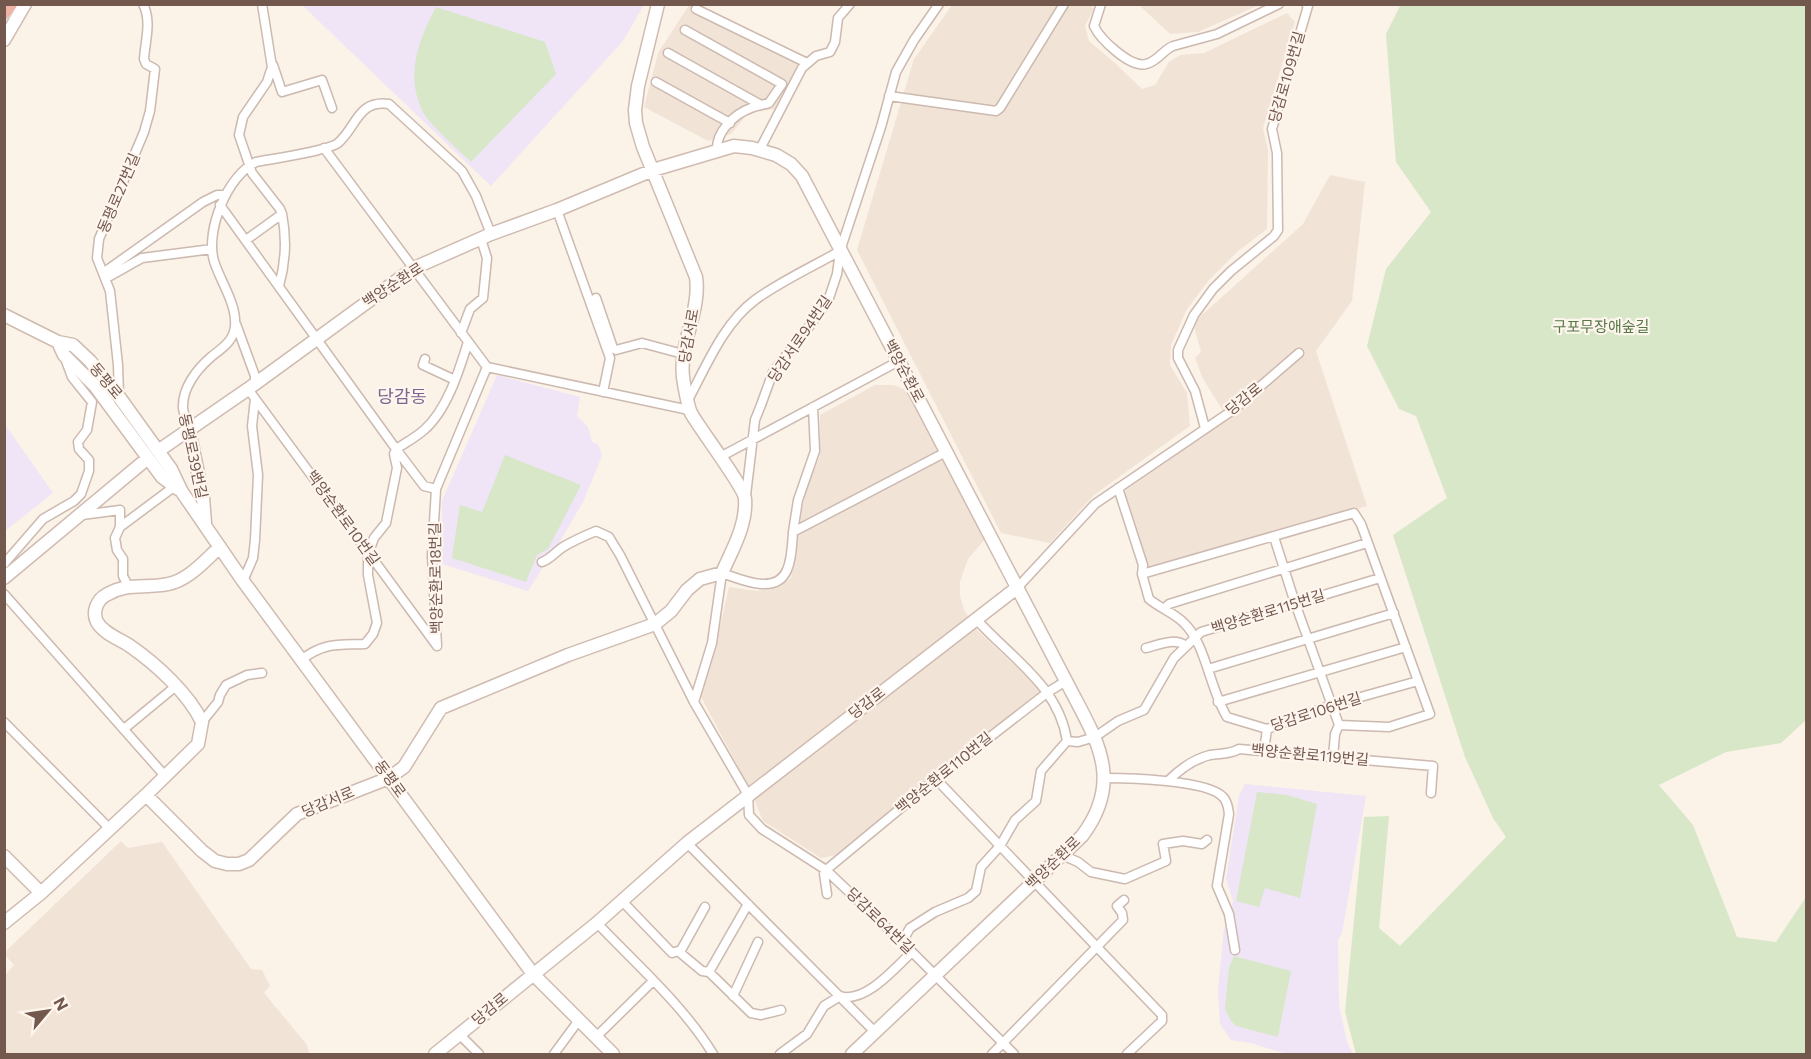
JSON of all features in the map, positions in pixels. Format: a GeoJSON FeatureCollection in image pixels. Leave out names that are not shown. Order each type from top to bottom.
{"type":"FeatureCollection","features":[{"type":"Feature","properties":{"kind":"highway"},"geometry":{"type":"LineString","coordinates":[[4,11],[9,4]]}},
{"type":"Feature","properties":{"kind":"main road"},"geometry":{"type":"LineString","coordinates":[[4,40],[25,4]]}},
{"type":"Feature","properties":{"kind":"main road","name":"당감서로"},"geometry":{"type":"LineString","coordinates":[[658,4],[638,86],[635,110],[640,137],[696,277],[696,296],[683,354],[683,378],[689,405],[746,496]]}},
{"type":"Feature","properties":{"kind":"main road","name":"백양순환로"},"geometry":{"type":"LineString","coordinates":[[4,578],[153,454],[253,390],[317,338],[414,268],[653,170],[717,150],[734,146],[760,149],[783,159],[802,176],[1018,587],[1095,737],[1105,778],[1102,797],[1093,819],[1082,836],[852,1054]]}},
{"type":"Feature","properties":{"kind":"main road","name":"동평로"},"geometry":{"type":"LineString","coordinates":[[4,315],[58,342],[73,345],[90,361],[119,396],[153,454],[162,477],[178,489],[205,525],[243,581],[533,974],[613,1054]]}},
{"type":"Feature","properties":{"kind":"main road","name":"동평로"},"geometry":{"type":"LineString","coordinates":[[58,342],[64,355],[95,386],[153,454]]}},
{"type":"Feature","properties":{"kind":"main road","name":"동평로39번길"},"geometry":{"type":"LineString","coordinates":[[189,430],[203,497],[205,525]]}},
{"type":"Feature","properties":{"kind":"main road"},"geometry":{"type":"LineString","coordinates":[[722,573],[743,522],[746,496]]}},
{"type":"Feature","properties":{"kind":"main road"},"geometry":{"type":"LineString","coordinates":[[4,923],[41,893],[198,744],[202,722],[185,696],[135,649],[111,635],[97,622],[95,611],[100,598],[122,587],[176,582],[220,547]]}},
{"type":"Feature","properties":{"kind":"main road","name":"당감서로"},"geometry":{"type":"LineString","coordinates":[[146,795],[215,861],[239,864],[249,860],[297,814],[389,778],[404,766],[436,714],[446,706],[568,655],[655,624],[671,611],[687,590],[700,579],[722,573]]}},
{"type":"Feature","properties":{"kind":"main road","name":"당감로"},"geometry":{"type":"LineString","coordinates":[[435,1054],[597,923],[687,843],[1018,587]]}},
{"type":"Feature","properties":{"kind":"main road"},"geometry":{"type":"LineString","coordinates":[[4,856],[41,893]]}},
{"type":"Feature","properties":{"kind":"street","name":"동평로27번길"},"geometry":{"type":"LineString","coordinates":[[119,396],[110,291],[97,258],[99,239],[144,132],[150,111],[155,69],[146,64],[144,59],[147,28],[146,9],[143,4]]}},
{"type":"Feature","properties":{"kind":"street"},"geometry":{"type":"LineString","coordinates":[[262,4],[265,34],[282,92],[322,80],[333,108]]}},
{"type":"Feature","properties":{"kind":"street"},"geometry":{"type":"LineString","coordinates":[[760,149],[802,68],[816,56],[830,52],[835,42],[838,18],[850,4]]}},
{"type":"Feature","properties":{"kind":"street","name":"당감서로94번길"},"geometry":{"type":"LineString","coordinates":[[746,496],[755,420],[773,372],[829,298],[837,274],[840,251],[881,127],[896,72],[923,25],[939,4]]}},
{"type":"Feature","properties":{"kind":"street"},"geometry":{"type":"LineString","coordinates":[[889,96],[996,111],[1064,4]]}},
{"type":"Feature","properties":{"kind":"street"},"geometry":{"type":"LineString","coordinates":[[1101,4],[1094,26],[1098,35],[1132,63],[1145,65],[1161,56],[1167,48],[1217,34],[1279,4]]}},
{"type":"Feature","properties":{"kind":"street","name":"당감로109번길"},"geometry":{"type":"LineString","coordinates":[[1205,428],[1195,391],[1178,358],[1178,350],[1194,315],[1213,290],[1278,230],[1278,153],[1272,129],[1307,5]]}},
{"type":"Feature","properties":{"kind":"street"},"geometry":{"type":"LineString","coordinates":[[696,9],[807,63]]}},
{"type":"Feature","properties":{"kind":"street"},"geometry":{"type":"LineString","coordinates":[[685,30],[782,84],[769,103],[748,109],[722,131],[717,142],[717,150]]}},
{"type":"Feature","properties":{"kind":"street"},"geometry":{"type":"LineString","coordinates":[[668,54],[761,105]]}},
{"type":"Feature","properties":{"kind":"street"},"geometry":{"type":"LineString","coordinates":[[271,59],[272,67],[267,82],[241,123],[239,135],[248,166],[282,214],[286,246],[285,264],[279,286]]}},
{"type":"Feature","properties":{"kind":"street"},"geometry":{"type":"LineString","coordinates":[[656,82],[730,123]]}},
{"type":"Feature","properties":{"kind":"street"},"geometry":{"type":"LineString","coordinates":[[243,581],[254,558],[258,475],[252,426],[255,376],[212,249],[213,230],[220,205],[248,166],[256,162],[337,144],[369,105],[389,104],[462,171],[476,196],[486,237],[487,258],[483,298],[470,309],[461,333]]}},
{"type":"Feature","properties":{"kind":"street"},"geometry":{"type":"LineString","coordinates":[[324,148],[487,367],[603,392],[689,405],[720,340],[734,321],[754,301],[840,251]]}},
{"type":"Feature","properties":{"kind":"street"},"geometry":{"type":"LineString","coordinates":[[103,273],[203,202],[217,195],[225,195]]}},
{"type":"Feature","properties":{"kind":"street"},"geometry":{"type":"LineString","coordinates":[[220,205],[424,486],[436,489]]}},
{"type":"Feature","properties":{"kind":"street"},"geometry":{"type":"LineString","coordinates":[[557,210],[610,358],[603,392]]}},
{"type":"Feature","properties":{"kind":"street"},"geometry":{"type":"LineString","coordinates":[[246,240],[282,214]]}},
{"type":"Feature","properties":{"kind":"street"},"geometry":{"type":"LineString","coordinates":[[103,273],[110,276],[141,258],[212,249]]}},
{"type":"Feature","properties":{"kind":"street"},"geometry":{"type":"LineString","coordinates":[[596,298],[616,350],[642,343],[683,354]]}},
{"type":"Feature","properties":{"kind":"street","name":"동평로39번길"},"geometry":{"type":"LineString","coordinates":[[189,430],[183,407],[189,384],[201,367],[225,346],[236,324]]}},
{"type":"Feature","properties":{"kind":"street"},"geometry":{"type":"LineString","coordinates":[[302,660],[313,651],[329,644],[365,644],[373,634],[377,623],[368,575],[369,553],[374,538],[386,523],[397,468],[394,454],[396,449],[425,429],[436,414],[455,380],[468,342]]}},
{"type":"Feature","properties":{"kind":"street","name":"당감로"},"geometry":{"type":"LineString","coordinates":[[1018,587],[1095,504],[1233,410],[1299,353]]}},
{"type":"Feature","properties":{"kind":"street"},"geometry":{"type":"LineString","coordinates":[[4,564],[43,519],[74,501],[81,494],[89,471],[89,460],[79,449],[78,442],[87,430],[92,402],[72,377],[64,355]]}},
{"type":"Feature","properties":{"kind":"street"},"geometry":{"type":"LineString","coordinates":[[425,359],[423,365],[455,380]]}},
{"type":"Feature","properties":{"kind":"street"},"geometry":{"type":"LineString","coordinates":[[720,457],[899,361]]}},
{"type":"Feature","properties":{"kind":"street","name":"백양순환로18번길"},"geometry":{"type":"LineString","coordinates":[[437,646],[432,556],[436,489],[487,367]]}},
{"type":"Feature","properties":{"kind":"street","name":"백양순환로10번길"},"geometry":{"type":"LineString","coordinates":[[253,390],[437,646]]}},
{"type":"Feature","properties":{"kind":"street"},"geometry":{"type":"LineString","coordinates":[[694,702],[712,643],[722,573],[758,584],[772,583],[787,570],[798,500],[815,451],[813,407]]}},
{"type":"Feature","properties":{"kind":"street"},"geometry":{"type":"LineString","coordinates":[[793,532],[946,452]]}},
{"type":"Feature","properties":{"kind":"street"},"geometry":{"type":"LineString","coordinates":[[1118,488],[1143,565],[1142,574],[1149,599],[1185,623],[1195,637],[1218,702],[1406,647]]}},
{"type":"Feature","properties":{"kind":"street"},"geometry":{"type":"LineString","coordinates":[[120,527],[178,489]]}},
{"type":"Feature","properties":{"kind":"street"},"geometry":{"type":"LineString","coordinates":[[82,515],[120,510],[120,527],[115,538],[117,550],[123,558],[123,576],[128,586]]}},
{"type":"Feature","properties":{"kind":"street"},"geometry":{"type":"LineString","coordinates":[[1142,574],[1354,513],[1361,524],[1430,714],[1389,727],[1339,725]]}},
{"type":"Feature","properties":{"kind":"street"},"geometry":{"type":"LineString","coordinates":[[542,562],[580,538],[596,531],[604,534],[609,537],[621,555],[655,624]]}},
{"type":"Feature","properties":{"kind":"street"},"geometry":{"type":"LineString","coordinates":[[1274,537],[1294,603],[1339,725],[1335,734],[1333,758]]}},
{"type":"Feature","properties":{"kind":"street"},"geometry":{"type":"LineString","coordinates":[[1164,609],[1169,604],[1367,543]]}},
{"type":"Feature","properties":{"kind":"street","name":"백양순환로115번길"},"geometry":{"type":"LineString","coordinates":[[1095,737],[1118,721],[1144,710],[1174,658],[1201,632],[1380,578]]}},
{"type":"Feature","properties":{"kind":"street"},"geometry":{"type":"LineString","coordinates":[[4,594],[165,776]]}},
{"type":"Feature","properties":{"kind":"street"},"geometry":{"type":"LineString","coordinates":[[1208,669],[1394,613]]}},
{"type":"Feature","properties":{"kind":"street"},"geometry":{"type":"LineString","coordinates":[[976,619],[1048,691],[1065,730],[1067,741]]}},
{"type":"Feature","properties":{"kind":"street","name":"당감로64번길"},"geometry":{"type":"LineString","coordinates":[[655,624],[694,702],[748,795],[749,814],[757,825],[826,870],[935,974],[1014,1054]]}},
{"type":"Feature","properties":{"kind":"street"},"geometry":{"type":"LineString","coordinates":[[1146,648],[1174,641],[1186,646]]}},
{"type":"Feature","properties":{"kind":"street"},"geometry":{"type":"LineString","coordinates":[[202,722],[218,702],[226,685],[248,675],[262,673]]}},
{"type":"Feature","properties":{"kind":"street","name":"백양순환로110번길"},"geometry":{"type":"LineString","coordinates":[[826,870],[936,779],[1048,691],[1066,681]]}},
{"type":"Feature","properties":{"kind":"street","name":"당감로106번길"},"geometry":{"type":"LineString","coordinates":[[1218,702],[1227,717],[1232,720],[1245,721],[1267,729],[1332,705],[1418,681]]}},
{"type":"Feature","properties":{"kind":"street"},"geometry":{"type":"LineString","coordinates":[[124,729],[176,686]]}},
{"type":"Feature","properties":{"kind":"street"},"geometry":{"type":"LineString","coordinates":[[4,722],[110,829]]}},
{"type":"Feature","properties":{"kind":"street"},"geometry":{"type":"LineString","coordinates":[[1264,751],[1267,729]]}},
{"type":"Feature","properties":{"kind":"street"},"geometry":{"type":"LineString","coordinates":[[1067,741],[1078,742],[1095,737]]}},
{"type":"Feature","properties":{"kind":"street"},"geometry":{"type":"LineString","coordinates":[[902,942],[910,928],[935,912],[968,898],[976,891],[981,867],[1000,846],[1015,820],[1036,801],[1041,771],[1067,741]]}},
{"type":"Feature","properties":{"kind":"street","name":"백양순환로119번길"},"geometry":{"type":"LineString","coordinates":[[1168,781],[1201,758],[1231,754],[1239,749],[1433,766],[1431,793]]}},
{"type":"Feature","properties":{"kind":"street"},"geometry":{"type":"LineString","coordinates":[[1105,778],[1168,781],[1213,789],[1223,797],[1228,805],[1229,814],[1217,886],[1228,914],[1235,950]]}},
{"type":"Feature","properties":{"kind":"street"},"geometry":{"type":"LineString","coordinates":[[936,779],[1162,1015],[1162,1021],[1127,1054]]}},
{"type":"Feature","properties":{"kind":"street"},"geometry":{"type":"LineString","coordinates":[[1062,855],[1078,862],[1091,872],[1125,879],[1166,861],[1163,844],[1183,841],[1202,844],[1208,840]]}},
{"type":"Feature","properties":{"kind":"street"},"geometry":{"type":"LineString","coordinates":[[687,843],[875,1032]]}},
{"type":"Feature","properties":{"kind":"street"},"geometry":{"type":"LineString","coordinates":[[826,870],[824,874],[827,894]]}},
{"type":"Feature","properties":{"kind":"street"},"geometry":{"type":"LineString","coordinates":[[992,1054],[1123,920],[1122,913],[1117,906],[1124,900]]}},
{"type":"Feature","properties":{"kind":"street"},"geometry":{"type":"LineString","coordinates":[[622,901],[672,953],[680,952],[702,971],[709,972],[751,1013],[761,1015],[781,1010]]}},
{"type":"Feature","properties":{"kind":"street"},"geometry":{"type":"LineString","coordinates":[[709,972],[748,904]]}},
{"type":"Feature","properties":{"kind":"street"},"geometry":{"type":"LineString","coordinates":[[680,952],[705,907]]}},
{"type":"Feature","properties":{"kind":"street"},"geometry":{"type":"LineString","coordinates":[[597,923],[653,981],[707,1043],[713,1054]]}},
{"type":"Feature","properties":{"kind":"street"},"geometry":{"type":"LineString","coordinates":[[733,996],[758,942]]}},
{"type":"Feature","properties":{"kind":"street"},"geometry":{"type":"LineString","coordinates":[[840,996],[846,998],[861,995],[873,988],[912,952]]}},
{"type":"Feature","properties":{"kind":"street"},"geometry":{"type":"LineString","coordinates":[[596,1037],[653,981]]}},
{"type":"Feature","properties":{"kind":"street"},"geometry":{"type":"LineString","coordinates":[[780,1054],[807,1034],[824,1006],[840,996]]}},
{"type":"Feature","properties":{"kind":"street"},"geometry":{"type":"LineString","coordinates":[[554,1054],[579,1020]]}},
{"type":"Feature","properties":{"kind":"street"},"geometry":{"type":"LineString","coordinates":[[460,1035],[479,1054]]}},
{"type":"Feature","properties":{"kind":"shaded area"},"geometry":{"type":"Polygon","coordinates":[[[302,5],[644,5],[623,41],[491,186],[302,5]]]}},
{"type":"Feature","properties":{"kind":"shaded area"},"geometry":{"type":"Polygon","coordinates":[[[689,5],[696,5],[801,57],[776,109],[748,113],[731,134],[708,141],[644,107],[658,53],[689,5]]]}},
{"type":"Feature","properties":{"kind":"shaded area"},"geometry":{"type":"Polygon","coordinates":[[[952,5],[1092,5],[1093,10],[1085,26],[1089,41],[1142,89],[1155,85],[1169,62],[1180,55],[1204,53],[1287,13],[1295,22],[1263,128],[1268,150],[1267,229],[1237,252],[1209,280],[1187,309],[1171,345],[1170,365],[1187,393],[1190,426],[1094,495],[1050,543],[1001,533],[857,250],[914,59],[952,5]]]}},
{"type":"Feature","properties":{"kind":"shaded area"},"geometry":{"type":"Polygon","coordinates":[[[1139,5],[1259,5],[1198,32],[1170,34],[1139,5]]]}},
{"type":"Feature","properties":{"kind":"shaded area"},"geometry":{"type":"Polygon","coordinates":[[[1330,175],[1365,182],[1352,301],[1316,351],[1367,506],[1155,572],[1149,569],[1124,495],[1126,490],[1228,419],[1202,377],[1195,358],[1201,352],[1193,323],[1303,224],[1330,175]]]}},
{"type":"Feature","properties":{"kind":"shaded area"},"geometry":{"type":"Polygon","coordinates":[[[497,375],[580,397],[577,416],[588,427],[592,442],[598,444],[602,456],[583,502],[528,591],[442,564],[442,501],[497,375]]]}},
{"type":"Feature","properties":{"kind":"shaded area"},"geometry":{"type":"Polygon","coordinates":[[[875,385],[893,385],[907,390],[986,538],[968,559],[960,582],[960,596],[964,610],[977,630],[1045,693],[837,855],[821,858],[763,821],[749,788],[699,693],[715,649],[729,587],[757,591],[779,587],[791,578],[806,487],[820,456],[820,415],[875,385]]]}},
{"type":"Feature","properties":{"kind":"shaded area"},"geometry":{"type":"Polygon","coordinates":[[[4,423],[53,493],[5,531],[4,531],[4,423]]]}},
{"type":"Feature","properties":{"kind":"shaded area"},"geometry":{"type":"Polygon","coordinates":[[[1245,784],[1366,796],[1342,933],[1338,940],[1339,1005],[1347,1042],[1353,1054],[1287,1054],[1251,1043],[1231,1040],[1220,1024],[1218,990],[1224,929],[1233,901],[1226,879],[1239,796],[1245,784]]]}},
{"type":"Feature","properties":{"kind":"shaded area"},"geometry":{"type":"Polygon","coordinates":[[[121,841],[128,848],[162,842],[251,969],[262,970],[270,986],[264,993],[307,1045],[309,1054],[5,1054],[5,975],[14,965],[5,952],[121,841]]]}},
{"type":"Feature","properties":{"kind":"green space","name":"구포무장애숲길"},"geometry":{"type":"Polygon","coordinates":[[[1401,4],[1806,5],[1806,720],[1781,743],[1726,752],[1659,785],[1693,825],[1737,937],[1776,942],[1806,897],[1806,1054],[1356,1054],[1345,1012],[1364,817],[1389,816],[1379,928],[1400,946],[1506,837],[1493,818],[1465,757],[1393,535],[1447,498],[1416,416],[1399,409],[1367,346],[1386,269],[1431,212],[1396,162],[1386,34],[1401,4]]]}},
{"type":"Feature","properties":{"kind":"green space"},"geometry":{"type":"Polygon","coordinates":[[[436,7],[545,42],[556,74],[471,162],[431,123],[418,99],[414,72],[416,59],[424,32],[436,7]]]}},
{"type":"Feature","properties":{"kind":"green space"},"geometry":{"type":"Polygon","coordinates":[[[505,455],[581,485],[548,549],[537,555],[526,582],[452,558],[460,505],[482,512],[505,455]]]}},
{"type":"Feature","properties":{"kind":"green space"},"geometry":{"type":"Polygon","coordinates":[[[1257,792],[1287,795],[1317,804],[1300,898],[1265,888],[1259,907],[1236,901],[1257,792]]]}},
{"type":"Feature","properties":{"kind":"green space"},"geometry":{"type":"Polygon","coordinates":[[[1234,956],[1291,971],[1278,1037],[1236,1026],[1231,1021],[1225,1009],[1229,967],[1234,956]]]}},
{"type":"Feature","properties":{"kind":"district","name":"당감동"},"geometry":{"type":"Point","coordinates":[402,397]}}]}
